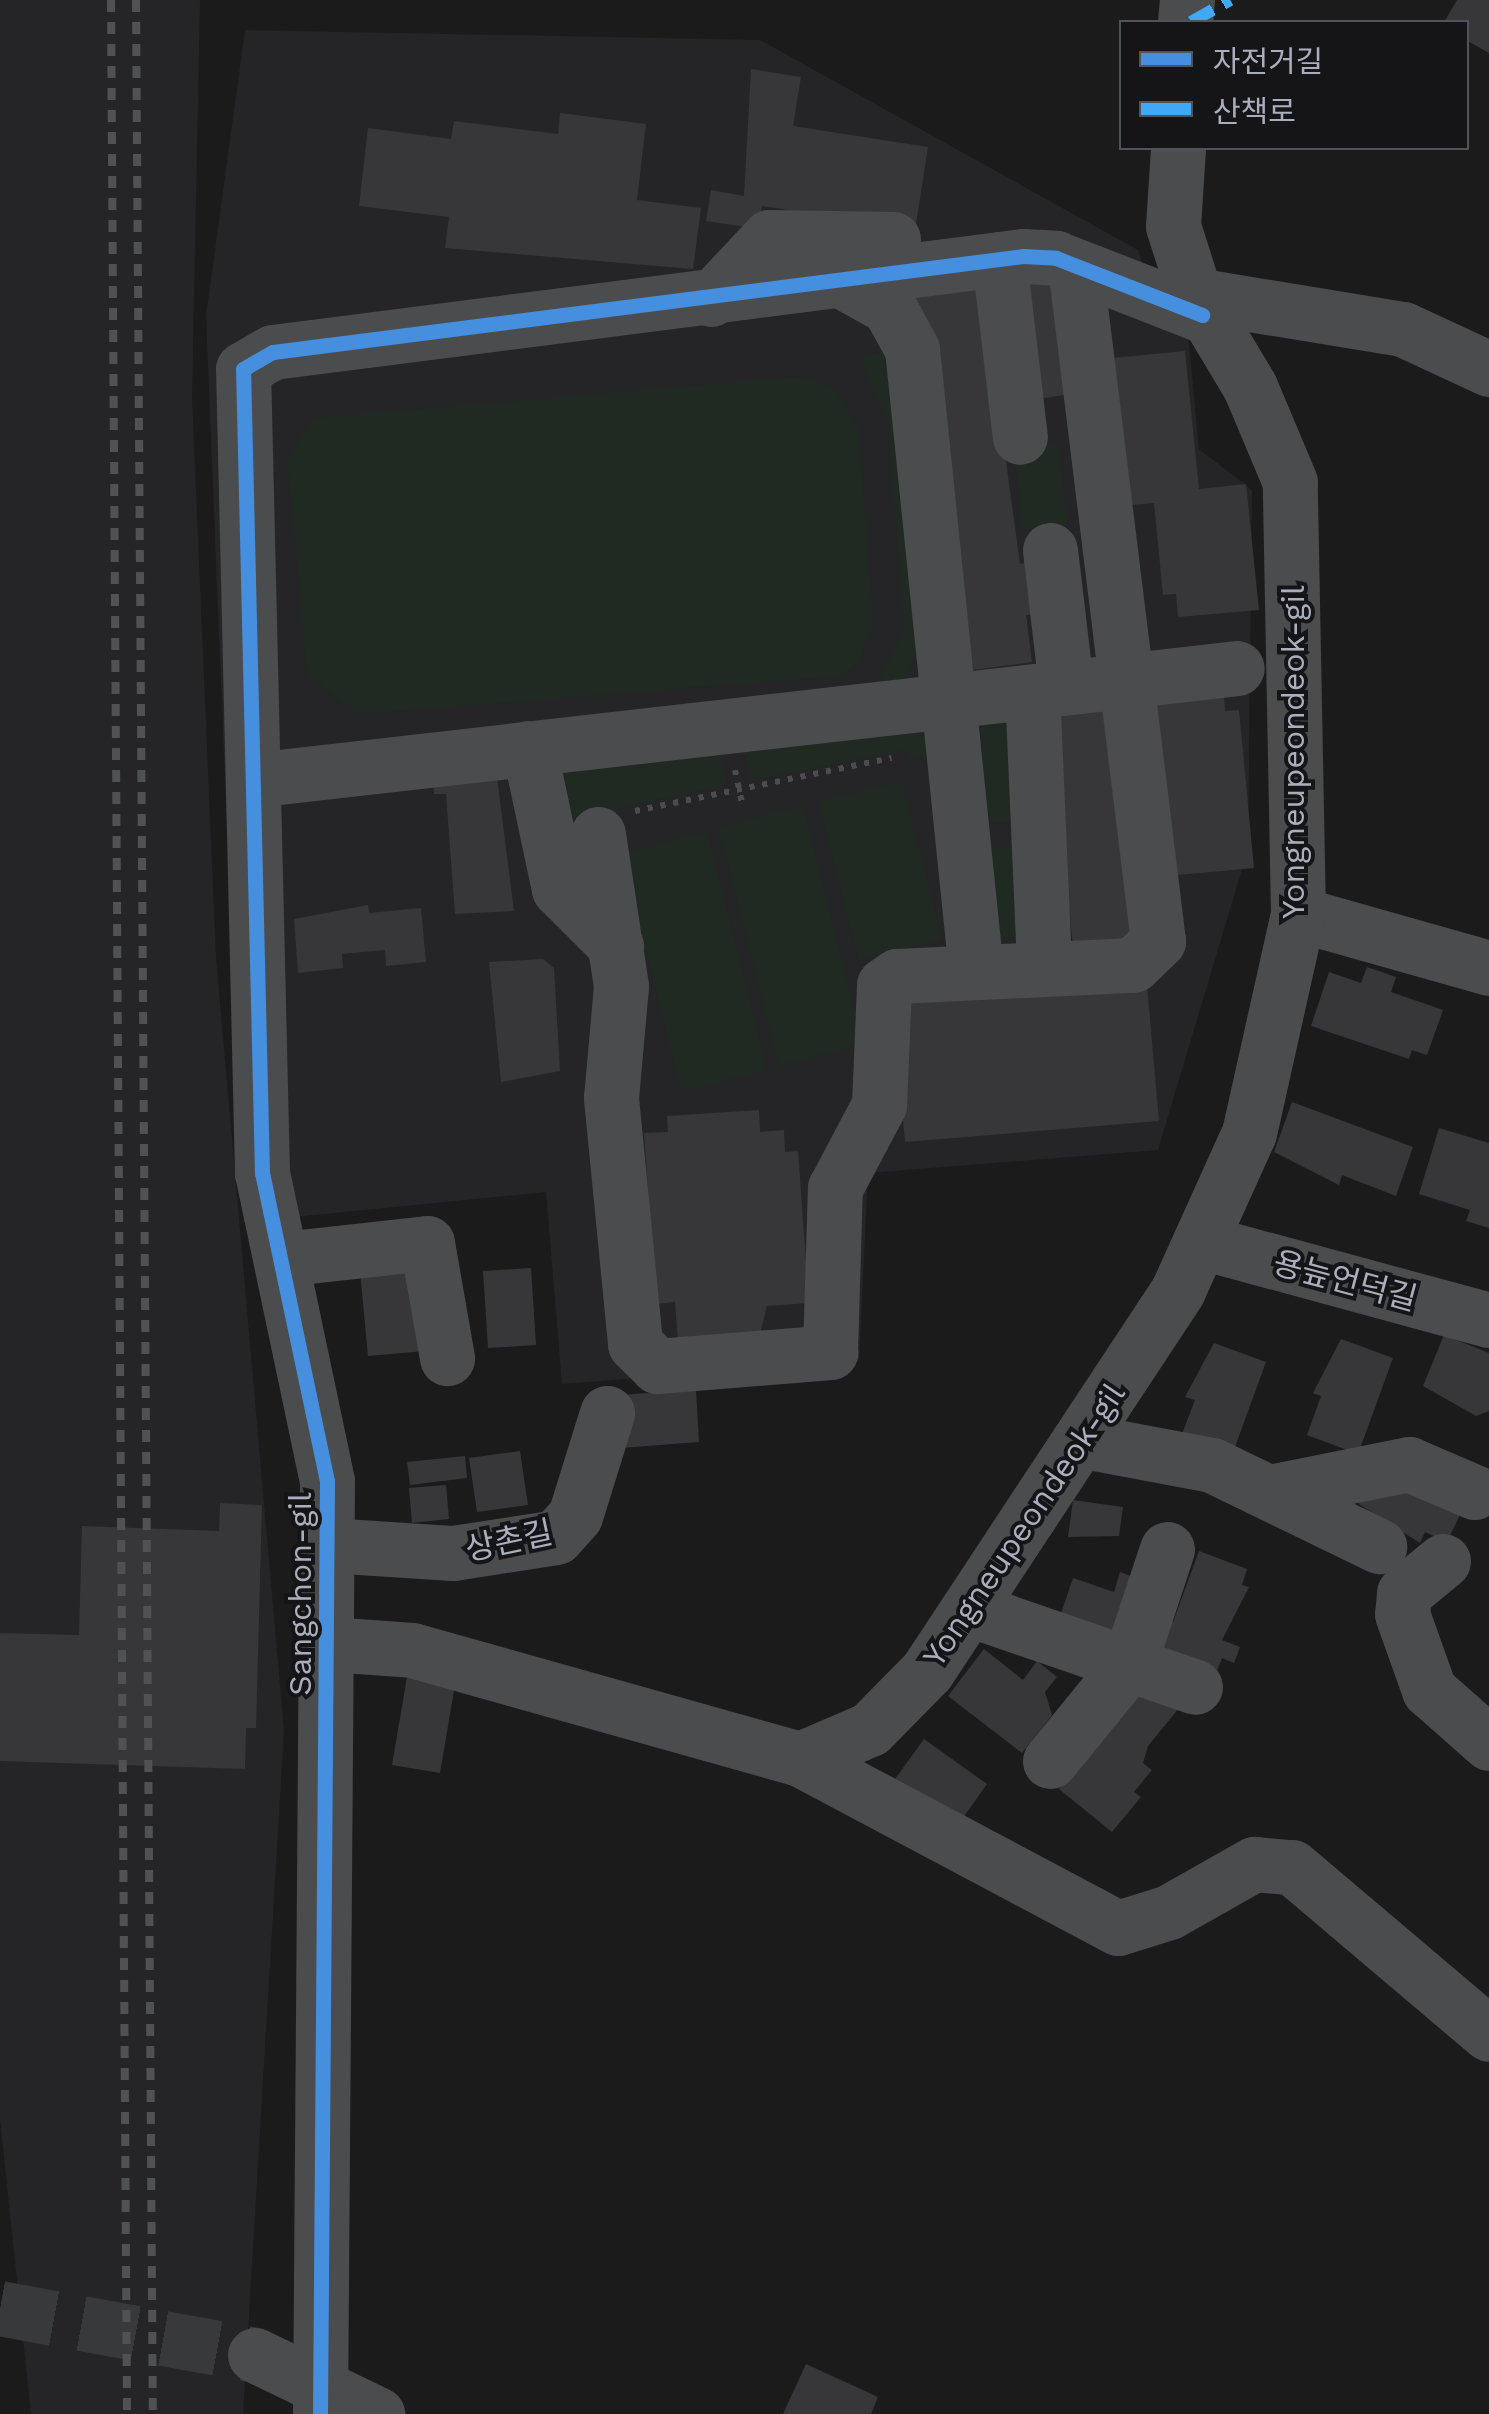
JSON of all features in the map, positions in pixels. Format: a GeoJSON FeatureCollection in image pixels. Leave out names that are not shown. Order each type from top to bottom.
{"type":"FeatureCollection","features":[{"type":"Feature","properties":{"kind":"street","name":"Yongneupeondeok-gil"},"geometry":{"type":"LineString","coordinates":[[800,1760],[870,1728],[902,1700],[1084,1441],[1202,1242],[1240,1164],[1298,914],[1290,482],[1250,387],[1198,305],[1173,226],[1178,150]]}},
{"type":"Feature","properties":{"kind":"street"},"geometry":{"type":"LineString","coordinates":[[711,299],[769,237],[893,238]]}},
{"type":"Feature","properties":{"kind":"street"},"geometry":{"type":"LineString","coordinates":[[711,299],[1042,256],[1198,305],[1403,328],[1489,369]]}},
{"type":"Feature","properties":{"kind":"street"},"geometry":{"type":"LineString","coordinates":[[998,260],[1020,437]]}},
{"type":"Feature","properties":{"kind":"street"},"geometry":{"type":"LineString","coordinates":[[610,824],[616,946],[611,1098],[629,1325],[657,1366],[830,1352],[835,1188],[878,1105],[882,992],[897,976],[1133,964],[1158,941],[1075,266]]}},
{"type":"Feature","properties":{"kind":"street"},"geometry":{"type":"LineString","coordinates":[[844,282],[889,307],[912,349],[952,699],[976,972]]}},
{"type":"Feature","properties":{"kind":"street","name":"Sangchon-gil"},"geometry":{"type":"LineString","coordinates":[[321,2398],[329,1644],[325,1454],[262,1173],[243,370],[273,352],[711,299]]}},
{"type":"Feature","properties":{"kind":"street"},"geometry":{"type":"LineString","coordinates":[[1044,968],[1050,550]]}},
{"type":"Feature","properties":{"kind":"street"},"geometry":{"type":"LineString","coordinates":[[253,780],[952,699],[1050,699],[1124,680],[1237,668]]}},
{"type":"Feature","properties":{"kind":"street"},"geometry":{"type":"LineString","coordinates":[[528,748],[559,889],[616,946]]}},
{"type":"Feature","properties":{"kind":"street"},"geometry":{"type":"LineString","coordinates":[[1298,914],[1489,968]]}},
{"type":"Feature","properties":{"kind":"street","name":"용늪언덕길"},"geometry":{"type":"LineString","coordinates":[[1202,1242],[1489,1320]]}},
{"type":"Feature","properties":{"kind":"street"},"geometry":{"type":"LineString","coordinates":[[282,1259],[427,1243],[447,1358]]}},
{"type":"Feature","properties":{"kind":"street","name":"상촌길"},"geometry":{"type":"LineString","coordinates":[[328,1545],[453,1553],[556,1536],[575,1516],[607,1413]]}},
{"type":"Feature","properties":{"kind":"street"},"geometry":{"type":"LineString","coordinates":[[1084,1441],[1183,1456],[1270,1492],[1379,1546]]}},
{"type":"Feature","properties":{"kind":"street"},"geometry":{"type":"LineString","coordinates":[[1270,1492],[1409,1464],[1474,1492]]}},
{"type":"Feature","properties":{"kind":"street"},"geometry":{"type":"LineString","coordinates":[[1050,1761],[1129,1664],[1166,1550]]}},
{"type":"Feature","properties":{"kind":"street"},"geometry":{"type":"LineString","coordinates":[[1443,1561],[1404,1593],[1410,1649],[1446,1713],[1489,1743]]}},
{"type":"Feature","properties":{"kind":"street"},"geometry":{"type":"LineString","coordinates":[[969,1609],[1195,1687]]}},
{"type":"Feature","properties":{"kind":"street","name":"Sangchon-gil"},"geometry":{"type":"LineString","coordinates":[[329,1644],[412,1650],[800,1760],[1118,1928],[1169,1912],[1254,1864],[1292,1867],[1489,2034]]}},
{"type":"Feature","properties":{"kind":"street"},"geometry":{"type":"LineString","coordinates":[[255,2354],[321,2398],[377,2414]]}},
{"type":"Feature","properties":{"kind":"path"},"geometry":{"type":"LineString","coordinates":[[610,824],[739,790],[908,754]]}},
{"type":"Feature","properties":{"kind":"path"},"geometry":{"type":"LineString","coordinates":[[739,790],[743,807]]}},
{"type":"Feature","properties":{"kind":"shaded area"},"geometry":{"type":"Polygon","coordinates":[[[0,0],[200,0],[192,399],[216,957],[284,1731],[243,2414],[31,2414],[0,2119],[0,0]]]}},
{"type":"Feature","properties":{"kind":"shaded area"},"geometry":{"type":"Polygon","coordinates":[[[245,30],[760,40],[1138,250],[1161,325],[1188,333],[1199,449],[1252,490],[1248,849],[1158,1150],[868,1173],[859,1361],[562,1384],[546,1192],[243,1222],[206,316],[245,30]]]}},
{"type":"Feature","properties":{"kind":"shaded area"},"geometry":{"type":"Polygon","coordinates":[[[884,352],[921,643],[906,677],[876,686],[904,631],[888,422],[864,372],[863,355],[884,352]]]}},
{"type":"Feature","properties":{"kind":"shaded area"},"geometry":{"type":"Polygon","coordinates":[[[806,376],[838,393],[858,426],[874,624],[858,663],[840,676],[358,714],[307,675],[287,459],[314,418],[806,376]]]}},
{"type":"Feature","properties":{"kind":"shaded area"},"geometry":{"type":"Polygon","coordinates":[[[1059,444],[1068,525],[1022,530],[1014,449],[1059,444]]]}},
{"type":"Feature","properties":{"kind":"shaded area"},"geometry":{"type":"Polygon","coordinates":[[[1020,702],[1023,821],[980,824],[982,714],[1020,702]]]}},
{"type":"Feature","properties":{"kind":"shaded area"},"geometry":{"type":"Polygon","coordinates":[[[941,710],[948,752],[909,759],[906,750],[751,781],[740,735],[941,710]]]}},
{"type":"Feature","properties":{"kind":"shaded area"},"geometry":{"type":"Polygon","coordinates":[[[717,740],[727,785],[558,821],[548,765],[717,740]]]}},
{"type":"Feature","properties":{"kind":"shaded area"},"geometry":{"type":"Polygon","coordinates":[[[902,781],[942,939],[859,960],[818,802],[902,781]]]}},
{"type":"Feature","properties":{"kind":"shaded area"},"geometry":{"type":"Polygon","coordinates":[[[803,806],[864,1044],[778,1066],[718,827],[803,806]]]}},
{"type":"Feature","properties":{"kind":"shaded area"},"geometry":{"type":"Polygon","coordinates":[[[707,832],[767,1070],[682,1092],[621,854],[707,832]]]}},
{"type":"Feature","properties":{"kind":"shaded area"},"geometry":{"type":"Polygon","coordinates":[[[1023,847],[1029,936],[990,938],[984,849],[1023,847]]]}},
{"type":"Feature","properties":{"kind":"building"},"geometry":{"type":"Polygon","coordinates":[[[1457,0],[1489,0],[1489,53],[1469,42],[1469,20],[1445,20],[1457,0]]]}},
{"type":"Feature","properties":{"kind":"building"},"geometry":{"type":"Polygon","coordinates":[[[751,69],[801,77],[793,126],[928,147],[915,230],[762,206],[759,229],[706,221],[711,190],[744,196],[751,69]]]}},
{"type":"Feature","properties":{"kind":"building"},"geometry":{"type":"Polygon","coordinates":[[[560,113],[646,124],[637,200],[701,208],[693,269],[445,248],[449,217],[359,206],[368,128],[451,139],[454,121],[558,134],[560,113]]]}},
{"type":"Feature","properties":{"kind":"building"},"geometry":{"type":"Polygon","coordinates":[[[1054,270],[1072,394],[1030,400],[1012,276],[1054,270]]]}},
{"type":"Feature","properties":{"kind":"building"},"geometry":{"type":"Polygon","coordinates":[[[981,278],[1020,564],[1043,560],[1050,612],[1026,615],[1032,662],[965,671],[914,287],[981,278]]]}},
{"type":"Feature","properties":{"kind":"building"},"geometry":{"type":"Polygon","coordinates":[[[1185,351],[1199,489],[1246,484],[1259,610],[1178,617],[1176,594],[1163,595],[1154,503],[1107,507],[1102,359],[1185,351]]]}},
{"type":"Feature","properties":{"kind":"building"},"geometry":{"type":"Polygon","coordinates":[[[1223,684],[1225,711],[1239,710],[1254,868],[1156,877],[1153,699],[1223,684]]]}},
{"type":"Feature","properties":{"kind":"building"},"geometry":{"type":"Polygon","coordinates":[[[1115,692],[1139,952],[1074,958],[1050,698],[1115,692]]]}},
{"type":"Feature","properties":{"kind":"building"},"geometry":{"type":"Polygon","coordinates":[[[495,762],[514,911],[455,914],[446,794],[434,794],[432,766],[495,762]]]}},
{"type":"Feature","properties":{"kind":"building"},"geometry":{"type":"Polygon","coordinates":[[[368,905],[369,913],[421,908],[426,962],[386,966],[385,950],[342,954],[343,968],[298,973],[294,919],[368,905]]]}},
{"type":"Feature","properties":{"kind":"building"},"geometry":{"type":"Polygon","coordinates":[[[543,959],[554,968],[560,1071],[501,1082],[489,962],[543,959]]]}},
{"type":"Feature","properties":{"kind":"building"},"geometry":{"type":"Polygon","coordinates":[[[1367,967],[1396,977],[1391,992],[1443,1010],[1427,1055],[1412,1050],[1409,1059],[1311,1026],[1329,972],[1361,983],[1367,967]]]}},
{"type":"Feature","properties":{"kind":"building"},"geometry":{"type":"Polygon","coordinates":[[[1146,974],[1159,1121],[905,1142],[892,996],[1146,974]]]}},
{"type":"Feature","properties":{"kind":"building"},"geometry":{"type":"Polygon","coordinates":[[[1292,1102],[1413,1147],[1396,1196],[1342,1175],[1339,1185],[1274,1152],[1292,1102]]]}},
{"type":"Feature","properties":{"kind":"building"},"geometry":{"type":"Polygon","coordinates":[[[759,1110],[760,1132],[784,1130],[785,1152],[798,1151],[809,1303],[767,1306],[756,1349],[679,1354],[675,1302],[656,1304],[644,1133],[668,1132],[667,1116],[759,1110]]]}},
{"type":"Feature","properties":{"kind":"building"},"geometry":{"type":"Polygon","coordinates":[[[1439,1128],[1489,1143],[1489,1228],[1466,1221],[1470,1210],[1419,1194],[1439,1128]]]}},
{"type":"Feature","properties":{"kind":"building"},"geometry":{"type":"Polygon","coordinates":[[[416,1256],[425,1351],[368,1356],[359,1261],[416,1256]]]}},
{"type":"Feature","properties":{"kind":"building"},"geometry":{"type":"Polygon","coordinates":[[[531,1268],[536,1345],[488,1348],[483,1271],[531,1268]]]}},
{"type":"Feature","properties":{"kind":"building"},"geometry":{"type":"Polygon","coordinates":[[[1444,1335],[1489,1353],[1489,1411],[1476,1416],[1423,1386],[1444,1335]]]}},
{"type":"Feature","properties":{"kind":"building"},"geometry":{"type":"Polygon","coordinates":[[[1341,1339],[1393,1358],[1358,1454],[1307,1435],[1321,1396],[1313,1393],[1341,1339]]]}},
{"type":"Feature","properties":{"kind":"building"},"geometry":{"type":"Polygon","coordinates":[[[1214,1343],[1266,1362],[1231,1458],[1180,1439],[1195,1400],[1185,1397],[1214,1343]]]}},
{"type":"Feature","properties":{"kind":"building"},"geometry":{"type":"Polygon","coordinates":[[[696,1390],[699,1442],[621,1448],[618,1395],[696,1390]]]}},
{"type":"Feature","properties":{"kind":"building"},"geometry":{"type":"Polygon","coordinates":[[[520,1451],[528,1505],[477,1512],[469,1458],[520,1451]]]}},
{"type":"Feature","properties":{"kind":"building"},"geometry":{"type":"Polygon","coordinates":[[[465,1456],[467,1478],[410,1485],[407,1462],[465,1456]]]}},
{"type":"Feature","properties":{"kind":"building"},"geometry":{"type":"Polygon","coordinates":[[[1393,1473],[1467,1500],[1447,1542],[1425,1532],[1420,1543],[1359,1504],[1369,1483],[1393,1473]]]}},
{"type":"Feature","properties":{"kind":"building"},"geometry":{"type":"Polygon","coordinates":[[[446,1485],[449,1519],[412,1523],[409,1488],[446,1485]]]}},
{"type":"Feature","properties":{"kind":"building"},"geometry":{"type":"Polygon","coordinates":[[[1073,1500],[1123,1507],[1119,1536],[1068,1537],[1073,1500]]]}},
{"type":"Feature","properties":{"kind":"building"},"geometry":{"type":"Polygon","coordinates":[[[220,1503],[262,1505],[256,1728],[246,1728],[245,1769],[0,1761],[0,1633],[79,1635],[82,1526],[219,1531],[220,1503]]]}},
{"type":"Feature","properties":{"kind":"building"},"geometry":{"type":"Polygon","coordinates":[[[1199,1551],[1247,1569],[1242,1585],[1249,1587],[1222,1640],[1240,1647],[1234,1663],[1222,1658],[1214,1679],[1147,1655],[1160,1617],[1173,1622],[1199,1551]]]}},
{"type":"Feature","properties":{"kind":"building"},"geometry":{"type":"Polygon","coordinates":[[[1120,1572],[1139,1579],[1124,1648],[1057,1625],[1073,1578],[1114,1592],[1120,1572]]]}},
{"type":"Feature","properties":{"kind":"building"},"geometry":{"type":"Polygon","coordinates":[[[984,1649],[1023,1680],[1037,1661],[1057,1677],[1045,1692],[1052,1715],[1022,1753],[948,1696],[984,1649]]]}},
{"type":"Feature","properties":{"kind":"building"},"geometry":{"type":"Polygon","coordinates":[[[408,1671],[456,1679],[440,1773],[392,1765],[408,1671]]]}},
{"type":"Feature","properties":{"kind":"building"},"geometry":{"type":"Polygon","coordinates":[[[1138,1674],[1179,1708],[1148,1746],[1143,1763],[1152,1770],[1134,1792],[1141,1797],[1112,1832],[1059,1789],[1138,1674]]]}},
{"type":"Feature","properties":{"kind":"building"},"geometry":{"type":"Polygon","coordinates":[[[924,1739],[987,1784],[960,1822],[895,1779],[924,1739]]]}},
{"type":"Feature","properties":{"kind":"building"},"geometry":{"type":"Polygon","coordinates":[[[806,2364],[878,2397],[871,2414],[783,2414],[806,2364]]]}},
{"type":"Feature","properties":{"kind":"tunnel"},"geometry":{"type":"LineString","coordinates":[[0,2308],[255,2355]]}},
{"type":"Feature","properties":{"kind":"railway"},"geometry":{"type":"LineString","coordinates":[[111,0],[127,2414]]}},
{"type":"Feature","properties":{"kind":"railway"},"geometry":{"type":"LineString","coordinates":[[136,0],[153,2414]]}},
{"type":"Feature","properties":{"kind":"marked path"},"geometry":{"type":"LineString","coordinates":[[1195,20],[1230,0]]}},
{"type":"Feature","properties":{"kind":"cycle path"},"geometry":{"type":"LineString","coordinates":[[320,2414],[327,1481],[262,1173],[243,369],[273,352],[1023,256],[1056,258],[1202,315]]}}]}
